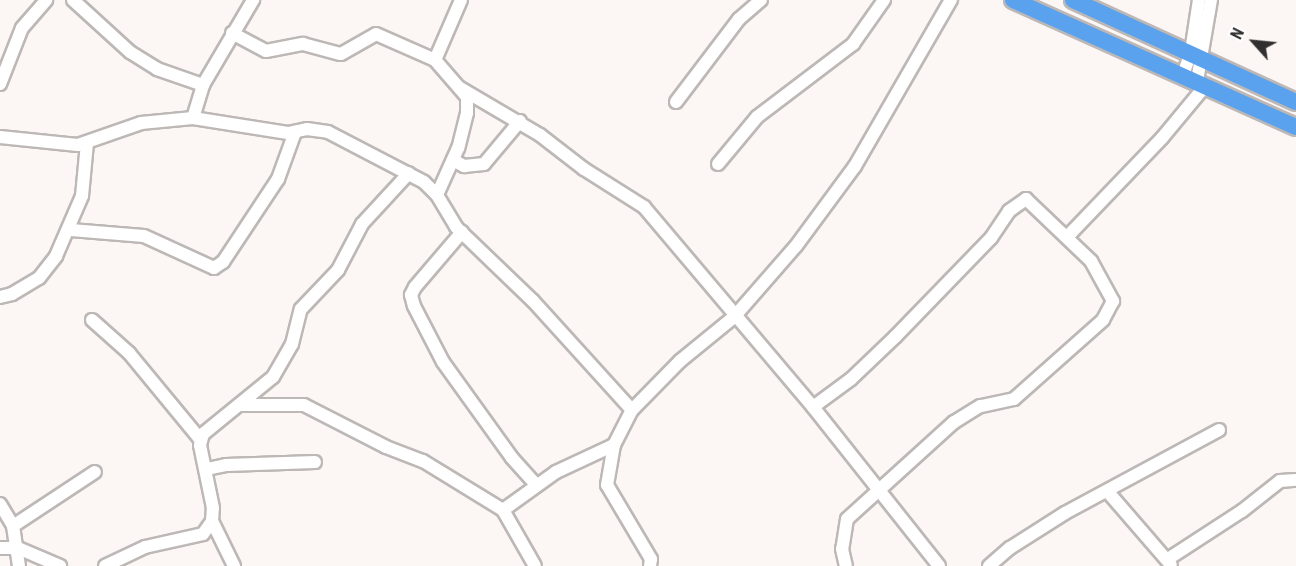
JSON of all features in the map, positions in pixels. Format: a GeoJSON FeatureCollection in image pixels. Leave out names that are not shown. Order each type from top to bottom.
{"type":"FeatureCollection","features":[{"type":"Feature","properties":{"kind":"highway"},"geometry":{"type":"LineString","coordinates":[[1012,0],[1296,126]]}},
{"type":"Feature","properties":{"kind":"highway"},"geometry":{"type":"LineString","coordinates":[[1073,0],[1296,102]]}},
{"type":"Feature","properties":{"kind":"street"},"geometry":{"type":"LineString","coordinates":[[0,84],[22,28],[46,0]]}},
{"type":"Feature","properties":{"kind":"street"},"geometry":{"type":"LineString","coordinates":[[73,0],[130,52],[157,69],[203,85]]}},
{"type":"Feature","properties":{"kind":"street"},"geometry":{"type":"LineString","coordinates":[[193,118],[203,85],[253,0]]}},
{"type":"Feature","properties":{"kind":"street"},"geometry":{"type":"LineString","coordinates":[[435,60],[461,0]]}},
{"type":"Feature","properties":{"kind":"street"},"geometry":{"type":"LineString","coordinates":[[676,102],[739,19],[761,0]]}},
{"type":"Feature","properties":{"kind":"street"},"geometry":{"type":"LineString","coordinates":[[718,165],[757,117],[853,44],[884,0]]}},
{"type":"Feature","properties":{"kind":"street"},"geometry":{"type":"LineString","coordinates":[[663,566],[651,562],[607,485],[614,445],[632,410],[680,361],[734,317],[796,246],[855,166],[951,0]]}},
{"type":"Feature","properties":{"kind":"street"},"geometry":{"type":"LineString","coordinates":[[1068,236],[1155,146],[1195,80],[1199,0]]}},
{"type":"Feature","properties":{"kind":"street"},"geometry":{"type":"LineString","coordinates":[[1197,56],[1211,0]]}},
{"type":"Feature","properties":{"kind":"street"},"geometry":{"type":"LineString","coordinates":[[232,33],[266,51],[303,44],[341,54],[375,34],[435,60],[467,97],[467,113],[453,160],[437,195]]}},
{"type":"Feature","properties":{"kind":"street"},"geometry":{"type":"LineString","coordinates":[[460,88],[520,121],[644,207],[734,317],[813,407],[939,566]]}},
{"type":"Feature","properties":{"kind":"street"},"geometry":{"type":"LineString","coordinates":[[0,137],[87,143],[141,123],[193,118],[295,132],[328,132],[409,173],[437,195],[444,211],[462,232],[533,301],[632,410]]}},
{"type":"Feature","properties":{"kind":"street"},"geometry":{"type":"LineString","coordinates":[[453,160],[464,166],[484,164],[520,121]]}},
{"type":"Feature","properties":{"kind":"street"},"geometry":{"type":"LineString","coordinates":[[71,230],[144,236],[214,268],[223,262],[278,179],[295,132]]}},
{"type":"Feature","properties":{"kind":"street"},"geometry":{"type":"LineString","coordinates":[[0,297],[12,294],[39,278],[71,230],[82,196],[87,143]]}},
{"type":"Feature","properties":{"kind":"street"},"geometry":{"type":"LineString","coordinates":[[200,439],[273,377],[291,344],[301,309],[338,270],[362,224],[409,173]]}},
{"type":"Feature","properties":{"kind":"street"},"geometry":{"type":"LineString","coordinates":[[813,407],[851,379],[895,337],[991,238],[1019,203],[1026,199],[1068,236],[1107,286],[1113,301],[1111,310],[1014,399],[980,406],[954,422],[847,519],[842,549],[846,566]]}},
{"type":"Feature","properties":{"kind":"street"},"geometry":{"type":"LineString","coordinates":[[462,232],[415,287],[411,295],[414,306],[443,362],[512,458],[536,485]]}},
{"type":"Feature","properties":{"kind":"street"},"geometry":{"type":"LineString","coordinates":[[92,320],[129,353],[200,439],[207,469],[213,521],[234,566]]}},
{"type":"Feature","properties":{"kind":"street"},"geometry":{"type":"LineString","coordinates":[[240,405],[304,405],[386,447],[423,462],[503,510],[535,566]]}},
{"type":"Feature","properties":{"kind":"street"},"geometry":{"type":"LineString","coordinates":[[989,566],[1056,519],[1219,430]]}},
{"type":"Feature","properties":{"kind":"street"},"geometry":{"type":"LineString","coordinates":[[503,510],[536,485],[592,452],[614,445]]}},
{"type":"Feature","properties":{"kind":"street"},"geometry":{"type":"LineString","coordinates":[[207,469],[226,465],[315,462]]}},
{"type":"Feature","properties":{"kind":"street"},"geometry":{"type":"LineString","coordinates":[[13,525],[96,472]]}},
{"type":"Feature","properties":{"kind":"street"},"geometry":{"type":"LineString","coordinates":[[1108,492],[1132,523],[1170,562],[1280,481],[1296,480]]}},
{"type":"Feature","properties":{"kind":"street"},"geometry":{"type":"LineString","coordinates":[[0,504],[13,525],[19,566]]}},
{"type":"Feature","properties":{"kind":"street"},"geometry":{"type":"LineString","coordinates":[[105,566],[145,547],[203,534],[213,521]]}},
{"type":"Feature","properties":{"kind":"street"},"geometry":{"type":"LineString","coordinates":[[0,548],[18,548],[60,566]]}}]}
